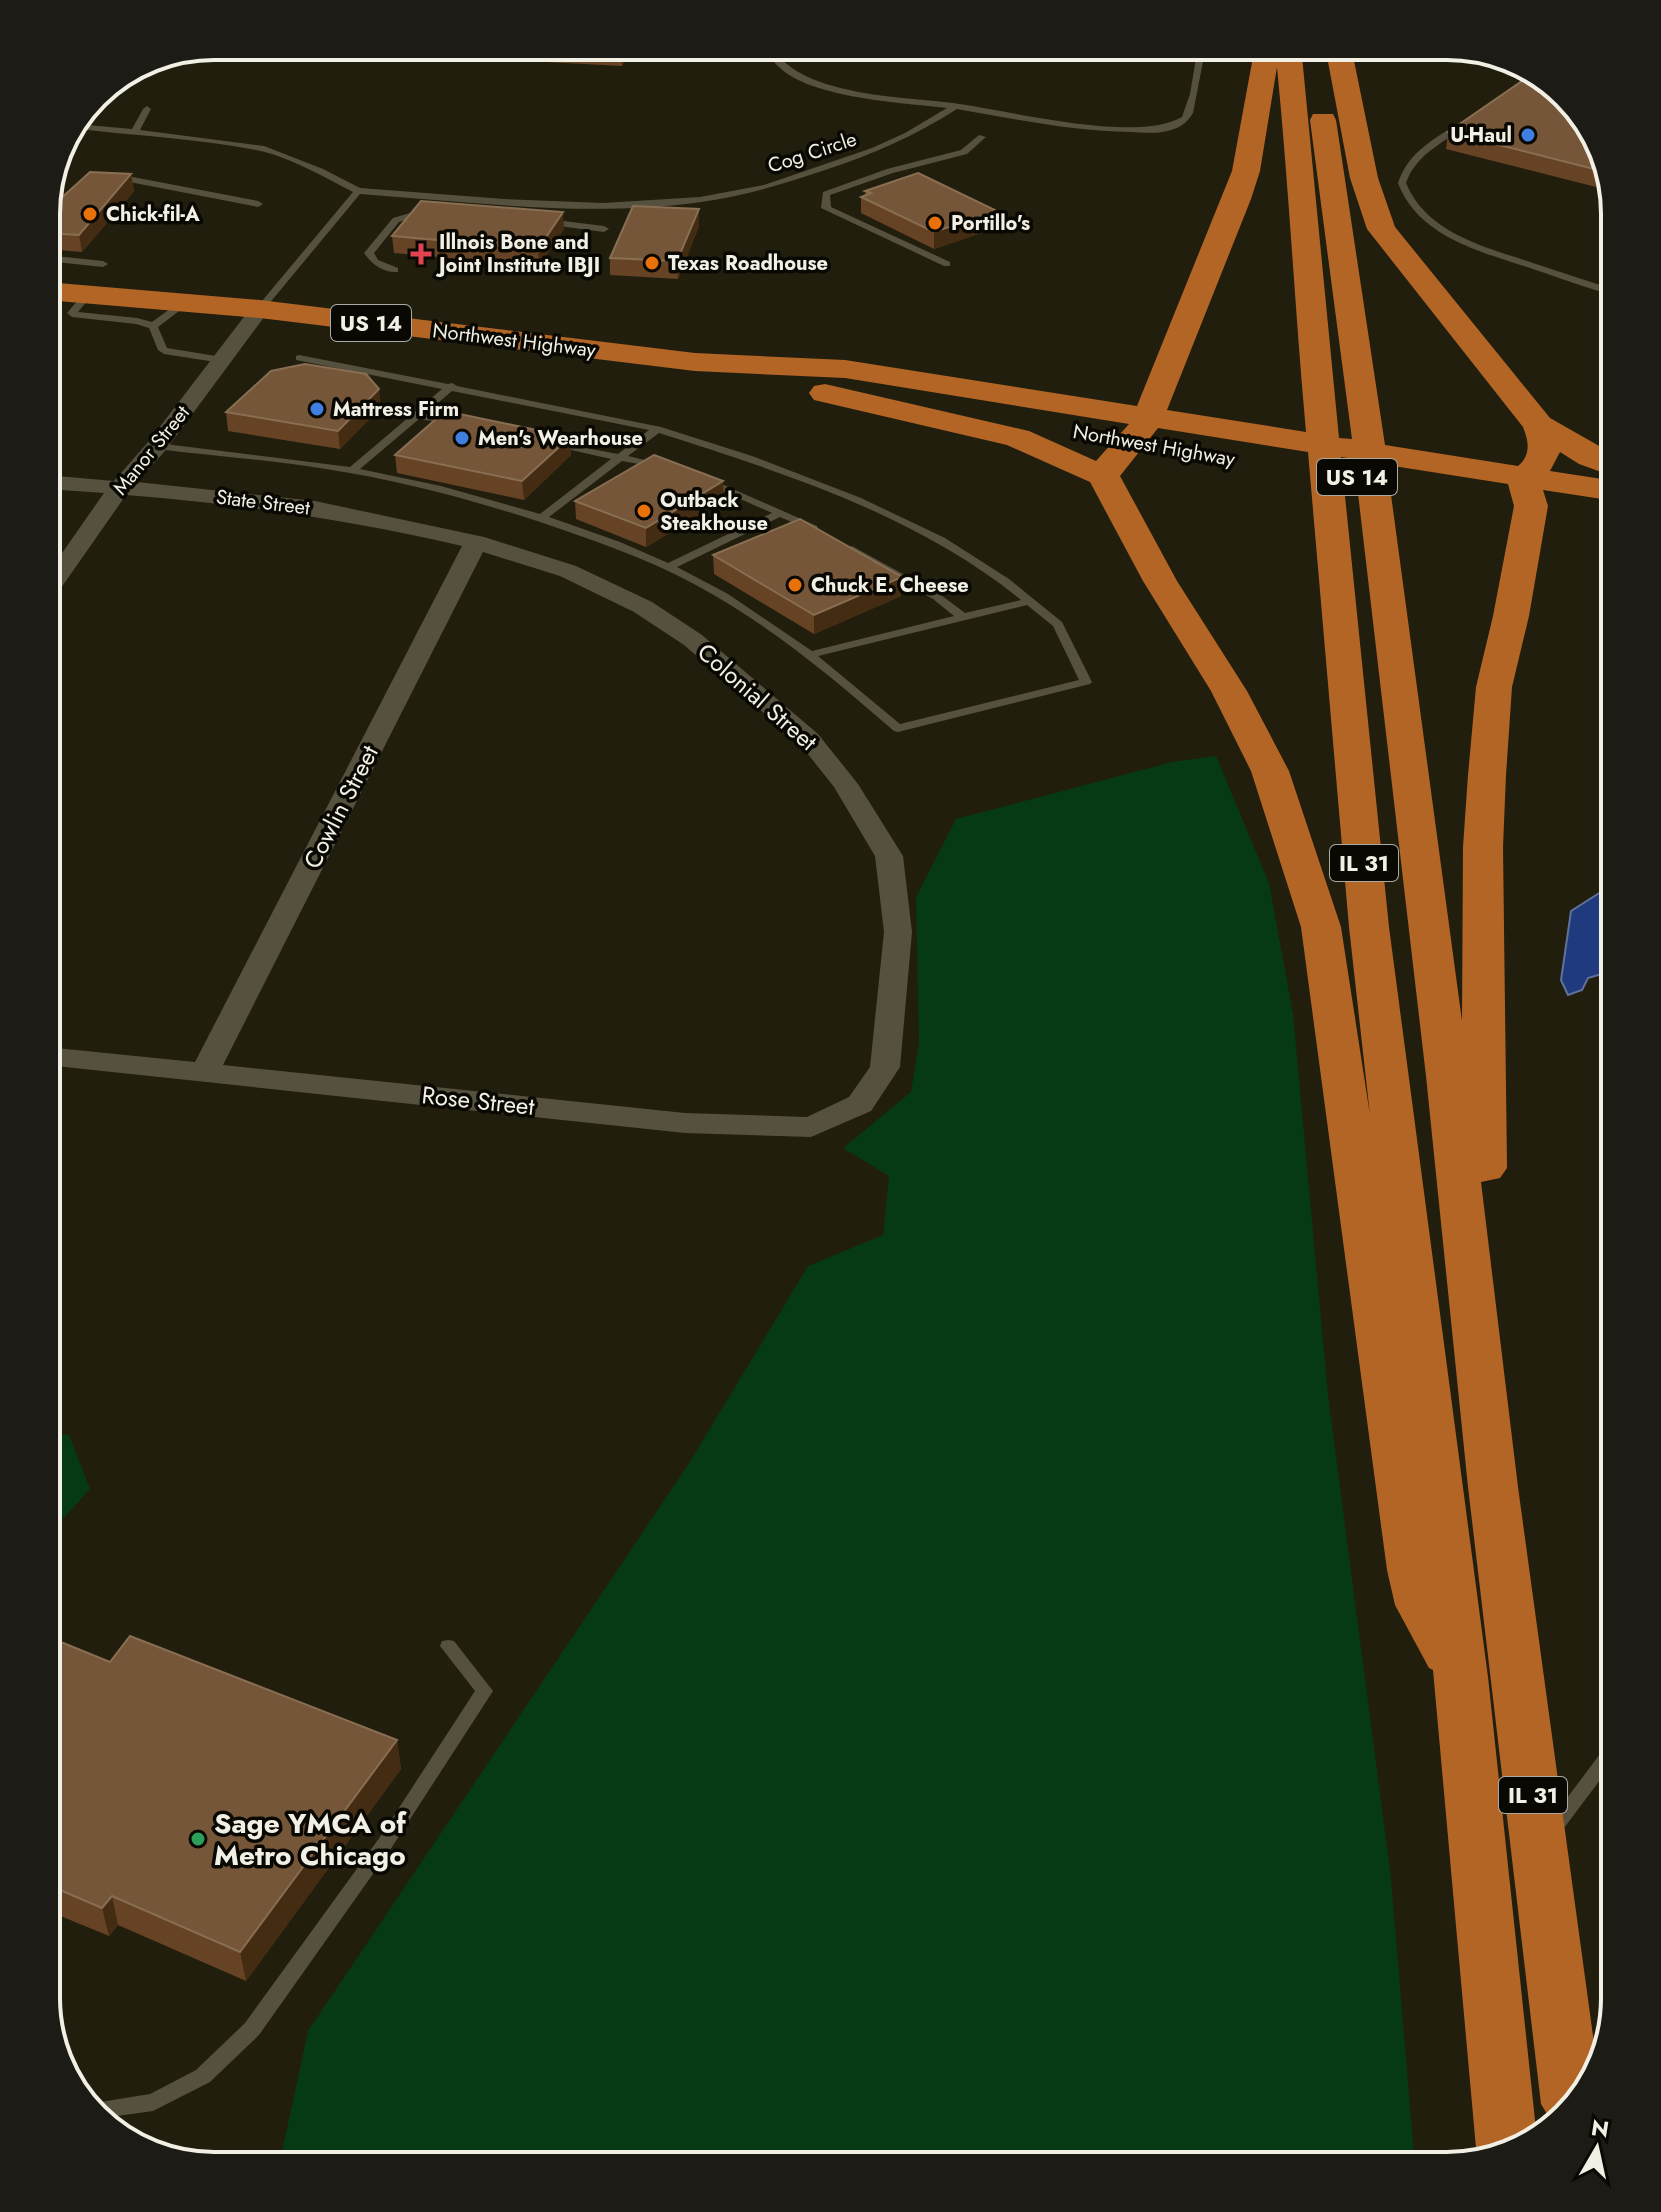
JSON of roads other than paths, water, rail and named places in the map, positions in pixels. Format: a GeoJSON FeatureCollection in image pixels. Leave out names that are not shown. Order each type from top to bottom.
{"type":"FeatureCollection","features":[{"type":"Feature","properties":{"kind":"main road"},"geometry":{"type":"LineString","coordinates":[[1103,476],[1115,456],[1141,429],[1237,199],[1246,171],[1266,60]]}},
{"type":"Feature","properties":{"kind":"main road","name":"IL 31"},"geometry":{"type":"LineString","coordinates":[[1290,60],[1300,158],[1308,290],[1352,722],[1369,927],[1461,1677],[1506,2140]]}},
{"type":"Feature","properties":{"kind":"main road","name":"IL 31"},"geometry":{"type":"LineString","coordinates":[[1316,60],[1349,291],[1448,1076],[1493,1487],[1570,2090]]}},
{"type":"Feature","properties":{"kind":"main road"},"geometry":{"type":"LineString","coordinates":[[1341,60],[1364,178],[1381,229],[1539,425],[1601,461]]}},
{"type":"Feature","properties":{"kind":"main road","name":"Northwest Highway"},"geometry":{"type":"LineString","coordinates":[[60,292],[260,309],[695,362],[845,369],[1141,429],[1527,491],[1601,515]]}},
{"type":"Feature","properties":{"kind":"main road","name":"Northwest Highway"},"geometry":{"type":"LineString","coordinates":[[695,362],[825,393],[1141,429]]}},
{"type":"Feature","properties":{"kind":"main road"},"geometry":{"type":"LineString","coordinates":[[825,393],[1018,438],[1103,476],[1160,581],[1229,691],[1270,771],[1321,927],[1413,1570],[1421,1605],[1461,1677]]}},
{"type":"Feature","properties":{"kind":"main road"},"geometry":{"type":"LineString","coordinates":[[1493,1487],[1483,1133],[1483,847],[1494,687],[1511,616],[1527,491],[1546,457],[1539,425]]}},
{"type":"Feature","properties":{"kind":"main road","name":"Northwest Highway"},"geometry":{"type":"LineString","coordinates":[[1527,491],[1601,491]]}},
{"type":"Feature","properties":{"kind":"street","name":"Manor Street"},"geometry":{"type":"LineString","coordinates":[[60,573],[119,489],[157,446],[260,309]]}},
{"type":"Feature","properties":{"kind":"street","name":"State Street"},"geometry":{"type":"LineString","coordinates":[[60,483],[224,496],[315,508],[476,542]]}},
{"type":"Feature","properties":{"kind":"street","name":"Colonial Street"},"geometry":{"type":"LineString","coordinates":[[476,542],[568,571],[643,607],[693,640],[798,729],[845,784],[889,856],[898,932],[885,1067]]}},
{"type":"Feature","properties":{"kind":"street","name":"Cowlin Street"},"geometry":{"type":"LineString","coordinates":[[205,1071],[476,542]]}},
{"type":"Feature","properties":{"kind":"street","name":"Rose Street"},"geometry":{"type":"LineString","coordinates":[[60,1057],[685,1123],[811,1127],[860,1104],[885,1067]]}},
{"type":"Feature","properties":{"kind":"lane"},"geometry":{"type":"LineString","coordinates":[[775,60],[777,65],[808,82],[833,89],[1112,130],[1145,132],[1175,129],[1187,118],[1199,60]]}},
{"type":"Feature","properties":{"kind":"lane","name":"Cog Circle"},"geometry":{"type":"LineString","coordinates":[[87,127],[261,148],[320,171],[358,191],[631,204],[749,191],[858,156],[911,135],[955,106]]}},
{"type":"Feature","properties":{"kind":"lane"},"geometry":{"type":"LineString","coordinates":[[135,132],[147,109]]}},
{"type":"Feature","properties":{"kind":"lane"},"geometry":{"type":"LineString","coordinates":[[1468,122],[1432,145],[1407,168],[1402,183],[1411,200],[1448,234],[1470,245],[1601,288]]}},
{"type":"Feature","properties":{"kind":"lane"},"geometry":{"type":"LineString","coordinates":[[947,264],[826,208],[826,194],[890,171],[964,152],[982,137]]}},
{"type":"Feature","properties":{"kind":"lane"},"geometry":{"type":"LineString","coordinates":[[107,177],[258,204]]}},
{"type":"Feature","properties":{"kind":"lane"},"geometry":{"type":"LineString","coordinates":[[260,309],[358,191]]}},
{"type":"Feature","properties":{"kind":"lane"},"geometry":{"type":"LineString","coordinates":[[395,270],[375,262],[369,253],[396,220],[413,213],[435,210]]}},
{"type":"Feature","properties":{"kind":"lane"},"geometry":{"type":"LineString","coordinates":[[539,220],[563,226],[604,229]]}},
{"type":"Feature","properties":{"kind":"lane"},"geometry":{"type":"LineString","coordinates":[[60,259],[103,264]]}},
{"type":"Feature","properties":{"kind":"lane"},"geometry":{"type":"LineString","coordinates":[[87,295],[72,313],[137,321],[153,326]]}},
{"type":"Feature","properties":{"kind":"lane"},"geometry":{"type":"LineString","coordinates":[[153,326],[184,303]]}},
{"type":"Feature","properties":{"kind":"lane"},"geometry":{"type":"LineString","coordinates":[[153,326],[163,350],[222,360]]}},
{"type":"Feature","properties":{"kind":"lane"},"geometry":{"type":"LineString","coordinates":[[157,446],[352,470],[485,502],[642,554],[712,590],[809,655],[898,728],[1086,682],[1058,624],[1005,581],[941,540],[857,500],[748,458],[657,429],[299,358]]}},
{"type":"Feature","properties":{"kind":"lane"},"geometry":{"type":"LineString","coordinates":[[352,470],[452,386]]}},
{"type":"Feature","properties":{"kind":"lane"},"geometry":{"type":"LineString","coordinates":[[419,416],[465,426]]}},
{"type":"Feature","properties":{"kind":"lane"},"geometry":{"type":"LineString","coordinates":[[540,519],[657,429]]}},
{"type":"Feature","properties":{"kind":"lane"},"geometry":{"type":"LineString","coordinates":[[543,441],[674,470]]}},
{"type":"Feature","properties":{"kind":"lane"},"geometry":{"type":"LineString","coordinates":[[701,478],[826,535]]}},
{"type":"Feature","properties":{"kind":"lane"},"geometry":{"type":"LineString","coordinates":[[668,567],[781,513]]}},
{"type":"Feature","properties":{"kind":"lane"},"geometry":{"type":"LineString","coordinates":[[838,541],[937,597],[963,617]]}},
{"type":"Feature","properties":{"kind":"lane"},"geometry":{"type":"LineString","coordinates":[[809,655],[1029,601]]}},
{"type":"Feature","properties":{"kind":"lane"},"geometry":{"type":"LineString","coordinates":[[106,2108],[153,2102],[203,2076],[252,2029],[386,1842],[484,1691],[448,1646]]}},
{"type":"Feature","properties":{"kind":"lane"},"geometry":{"type":"LineString","coordinates":[[1539,1848],[1601,1766]]}},
{"type":"Feature","properties":{"kind":"water"},"geometry":{"type":"Polygon","coordinates":[[[1601,892],[1601,974],[1588,978],[1582,990],[1568,995],[1561,980],[1571,911],[1601,892]]]}},
{"type":"Feature","properties":{"kind":"place","name":"U-Haul"},"geometry":{"type":"Point","coordinates":[1528,135]}},
{"type":"Feature","properties":{"kind":"place","name":"Chick-fil-A"},"geometry":{"type":"Point","coordinates":[90,214]}},
{"type":"Feature","properties":{"kind":"place","name":"Portillo's"},"geometry":{"type":"Point","coordinates":[935,223]}},
{"type":"Feature","properties":{"kind":"place","name":"Illnois Bone and Joint Institute IBJI"},"geometry":{"type":"Point","coordinates":[421,254]}},
{"type":"Feature","properties":{"kind":"place","name":"Texas Roadhouse"},"geometry":{"type":"Point","coordinates":[652,263]}},
{"type":"Feature","properties":{"kind":"place","name":"Mattress Firm"},"geometry":{"type":"Point","coordinates":[317,409]}},
{"type":"Feature","properties":{"kind":"place","name":"Men's Wearhouse"},"geometry":{"type":"Point","coordinates":[462,438]}},
{"type":"Feature","properties":{"kind":"place","name":"Outback Steakhouse"},"geometry":{"type":"Point","coordinates":[644,511]}},
{"type":"Feature","properties":{"kind":"place","name":"Chuck E. Cheese"},"geometry":{"type":"Point","coordinates":[795,585]}},
{"type":"Feature","properties":{"kind":"place","name":"Sage YMCA of Metro Chicago"},"geometry":{"type":"Point","coordinates":[198,1839]}}]}
